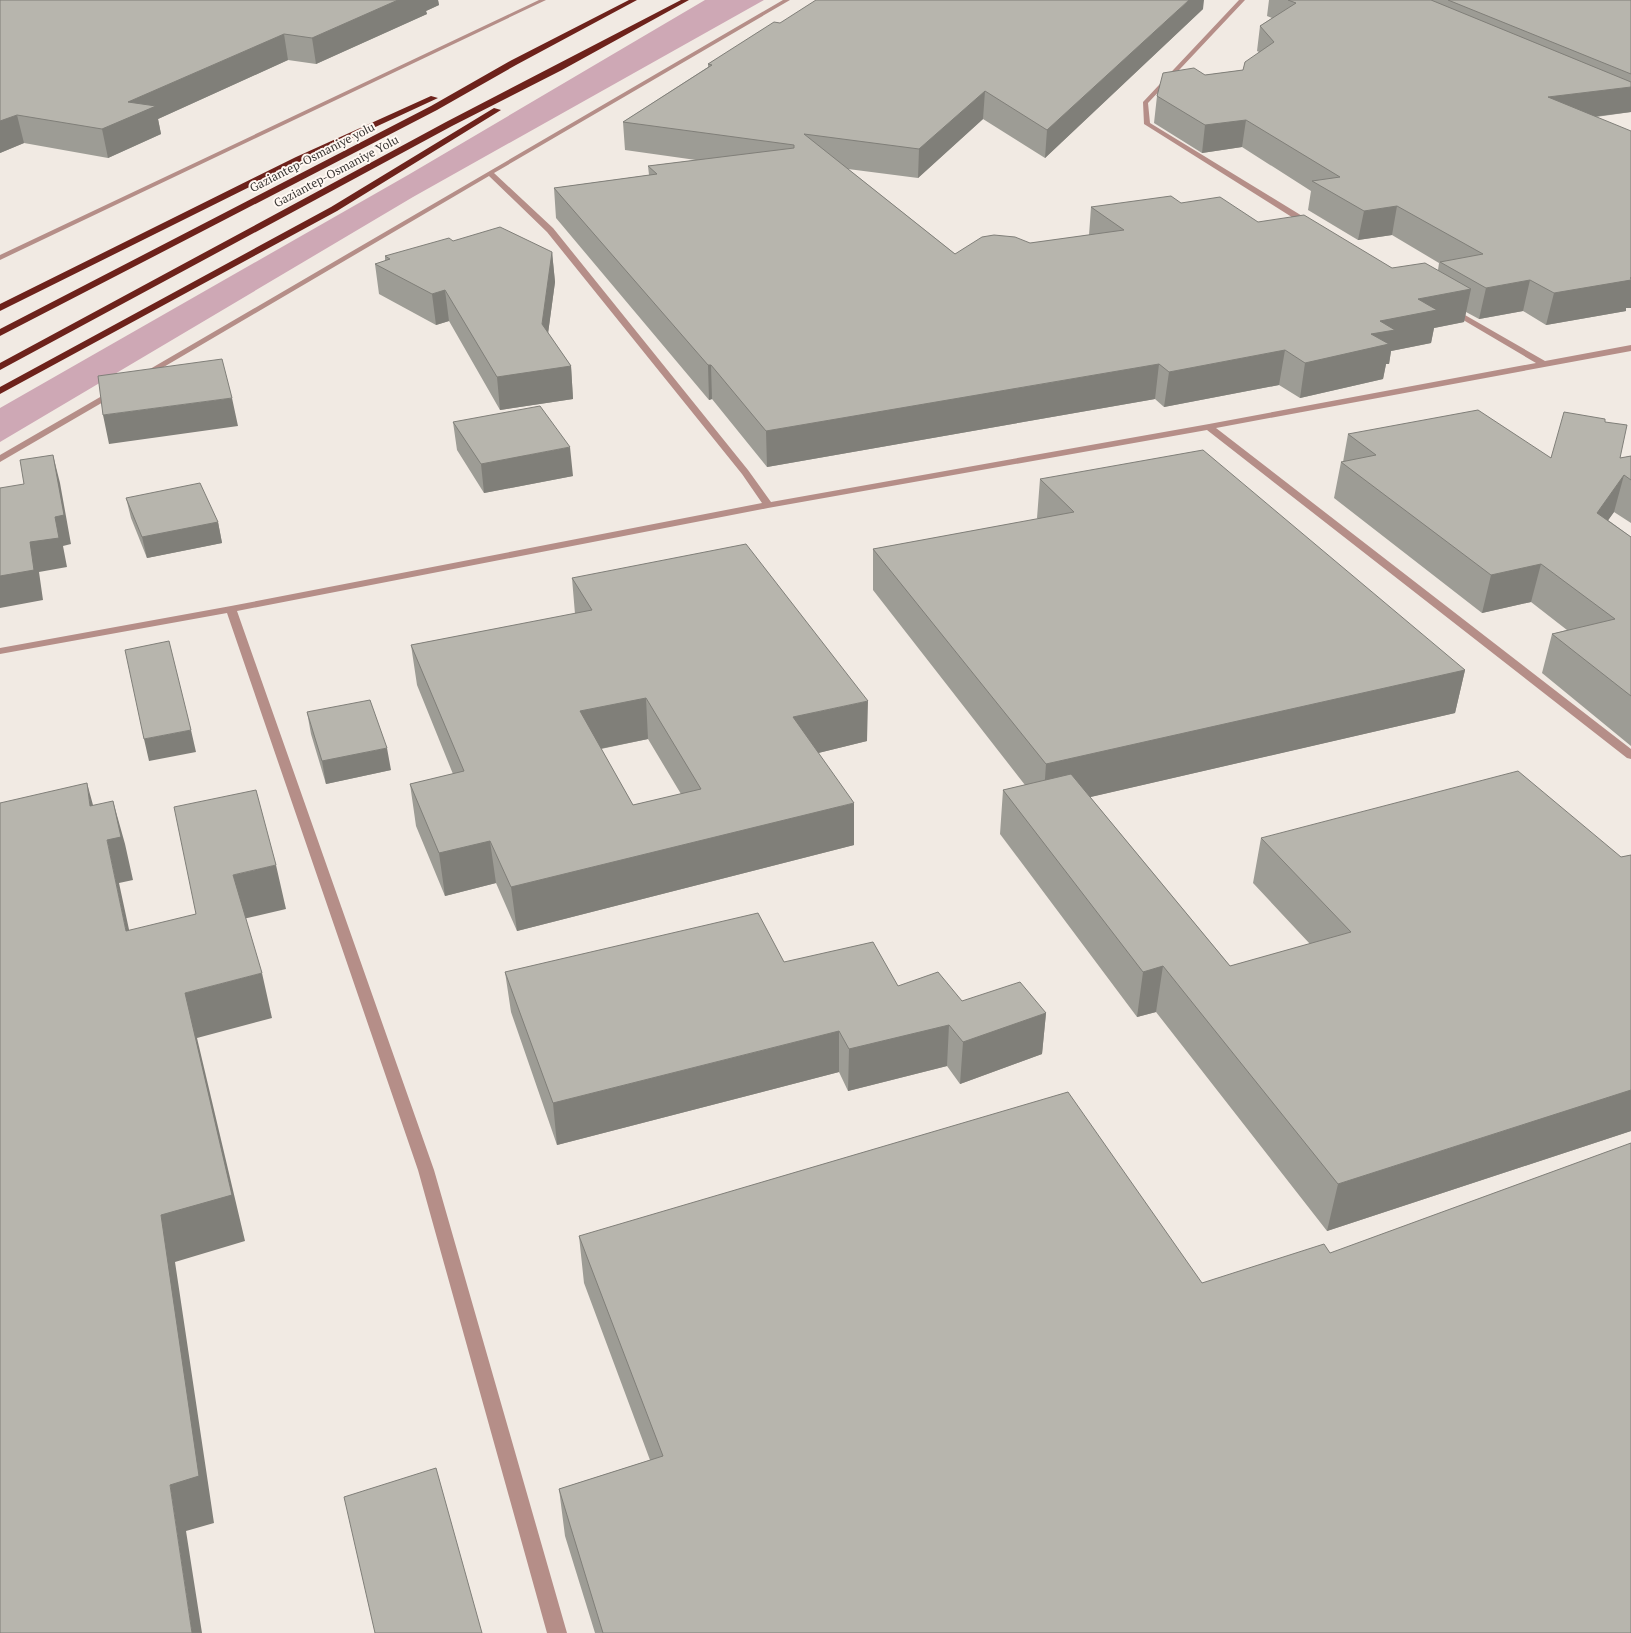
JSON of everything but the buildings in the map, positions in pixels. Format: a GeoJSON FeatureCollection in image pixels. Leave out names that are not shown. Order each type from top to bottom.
{"type":"FeatureCollection","features":[{"type":"Feature","properties":{"kind":"highway","name":"Gaziantep-Osmaniye yolu"},"geometry":{"type":"LineString","coordinates":[[0,333],[434,108],[513,63],[634,0]]}},
{"type":"Feature","properties":{"kind":"highway","name":"Gaziantep-Osmaniye Yolu"},"geometry":{"type":"LineString","coordinates":[[0,367],[449,124],[686,0]]}},
{"type":"Feature","properties":{"kind":"highway"},"geometry":{"type":"LineString","coordinates":[[0,308],[300,159],[513,63]]}},
{"type":"Feature","properties":{"kind":"highway"},"geometry":{"type":"LineString","coordinates":[[0,391],[334,208],[488,115],[559,68]]}},
{"type":"Feature","properties":{"kind":"street"},"geometry":{"type":"LineString","coordinates":[[0,258],[542,0]]}},
{"type":"Feature","properties":{"kind":"street"},"geometry":{"type":"LineString","coordinates":[[134,381],[787,0]]}},
{"type":"Feature","properties":{"kind":"street"},"geometry":{"type":"LineString","coordinates":[[1242,0],[1145,103],[1147,124],[1315,228]]}},
{"type":"Feature","properties":{"kind":"street"},"geometry":{"type":"LineString","coordinates":[[490,173],[550,230],[745,472],[768,505]]}},
{"type":"Feature","properties":{"kind":"street"},"geometry":{"type":"LineString","coordinates":[[1441,303],[1542,363]]}},
{"type":"Feature","properties":{"kind":"street"},"geometry":{"type":"LineString","coordinates":[[0,651],[231,609],[768,505],[1631,348]]}},
{"type":"Feature","properties":{"kind":"street"},"geometry":{"type":"LineString","coordinates":[[0,460],[125,386]]}},
{"type":"Feature","properties":{"kind":"street"},"geometry":{"type":"LineString","coordinates":[[1209,426],[1631,755]]}},
{"type":"Feature","properties":{"kind":"street"},"geometry":{"type":"LineString","coordinates":[[231,609],[426,1170],[557,1633]]}},
{"type":"Feature","properties":{"kind":"shaded area"},"geometry":{"type":"Polygon","coordinates":[[[705,0],[764,0],[413,197],[0,442],[0,408],[408,175],[705,0]]]}}]}
